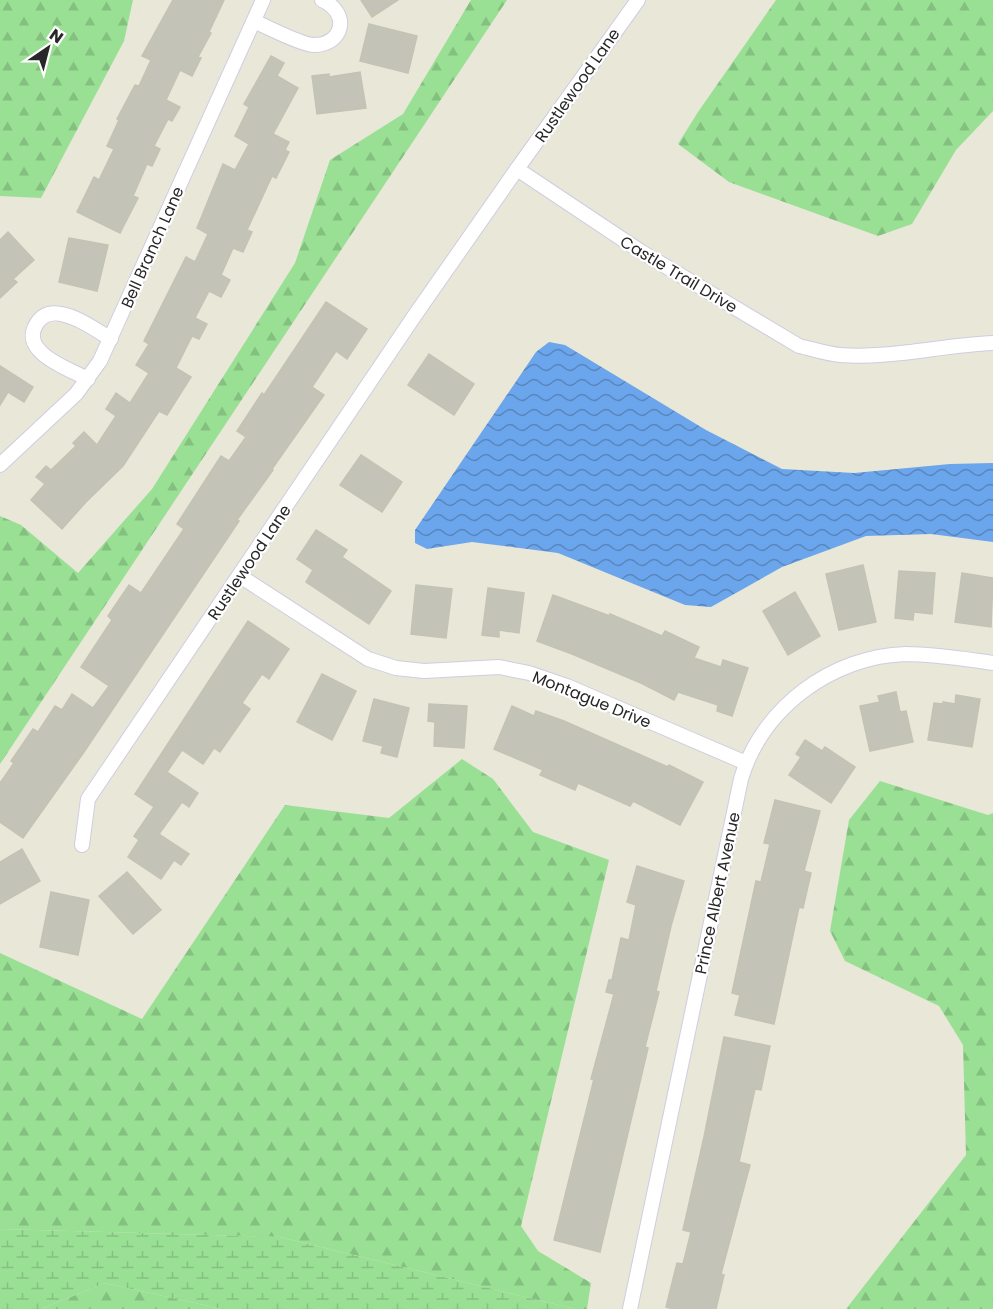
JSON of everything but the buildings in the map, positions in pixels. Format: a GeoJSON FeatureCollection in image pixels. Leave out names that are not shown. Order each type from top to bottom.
{"type":"FeatureCollection","features":[{"type":"Feature","properties":{"kind":"street","name":"Bell Branch Lane"},"geometry":{"type":"LineString","coordinates":[[0,465],[57,414],[88,380],[111,339],[263,0]]}},
{"type":"Feature","properties":{"kind":"street"},"geometry":{"type":"LineString","coordinates":[[254,21],[310,45],[325,44],[334,37],[340,25],[340,15],[333,5],[322,0]]}},
{"type":"Feature","properties":{"kind":"street","name":"Rustlewood Lane"},"geometry":{"type":"LineString","coordinates":[[82,844],[88,799],[435,287],[638,0]]}},
{"type":"Feature","properties":{"kind":"street","name":"Castle Trail Drive"},"geometry":{"type":"LineString","coordinates":[[517,169],[640,251],[799,346],[842,355],[993,343]]}},
{"type":"Feature","properties":{"kind":"street"},"geometry":{"type":"LineString","coordinates":[[88,380],[40,352],[33,342],[33,329],[48,313],[62,314],[111,339]]}},
{"type":"Feature","properties":{"kind":"street","name":"Montague Drive"},"geometry":{"type":"LineString","coordinates":[[240,576],[368,659],[396,668],[424,671],[499,667],[529,673],[567,686],[746,763]]}},
{"type":"Feature","properties":{"kind":"street","name":"Prince Albert Avenue"},"geometry":{"type":"LineString","coordinates":[[630,1309],[746,763],[773,721],[796,696],[828,675],[863,660],[905,654],[993,663]]}},
{"type":"Feature","properties":{"kind":"green space"},"geometry":{"type":"Polygon","coordinates":[[[0,0],[133,0],[124,41],[41,198],[0,196],[0,0]]]}},
{"type":"Feature","properties":{"kind":"green space"},"geometry":{"type":"Polygon","coordinates":[[[471,0],[507,0],[0,764],[0,516],[21,525],[78,573],[152,489],[295,263],[330,160],[403,114],[471,0]]]}},
{"type":"Feature","properties":{"kind":"green space"},"geometry":{"type":"Polygon","coordinates":[[[776,0],[993,0],[993,111],[956,150],[912,224],[878,236],[729,182],[678,144],[776,0]]]}},
{"type":"Feature","properties":{"kind":"green space"},"geometry":{"type":"Polygon","coordinates":[[[462,759],[493,779],[533,832],[609,860],[521,1226],[538,1251],[591,1283],[587,1309],[575,1309],[280,1237],[0,1229],[0,953],[142,1019],[285,805],[389,818],[462,759]]]}},
{"type":"Feature","properties":{"kind":"green space"},"geometry":{"type":"Polygon","coordinates":[[[880,781],[988,815],[993,813],[993,1309],[846,1309],[966,1155],[963,1045],[939,1006],[845,961],[830,931],[849,820],[880,781]]]}},
{"type":"Feature","properties":{"kind":"green space"},"geometry":{"type":"Polygon","coordinates":[[[0,1229],[280,1237],[575,1309],[222,1309],[105,1283],[41,1309],[0,1309],[0,1229]]]}},
{"type":"Feature","properties":{"kind":"green space"},"geometry":{"type":"Polygon","coordinates":[[[105,1283],[222,1309],[41,1309],[105,1283]]]}},
{"type":"Feature","properties":{"kind":"water"},"geometry":{"type":"Polygon","coordinates":[[[549,342],[565,345],[706,430],[782,469],[854,473],[950,464],[993,463],[993,542],[931,534],[866,536],[782,567],[711,607],[685,605],[558,553],[472,542],[427,549],[415,543],[415,530],[536,352],[549,342]]]}}]}
